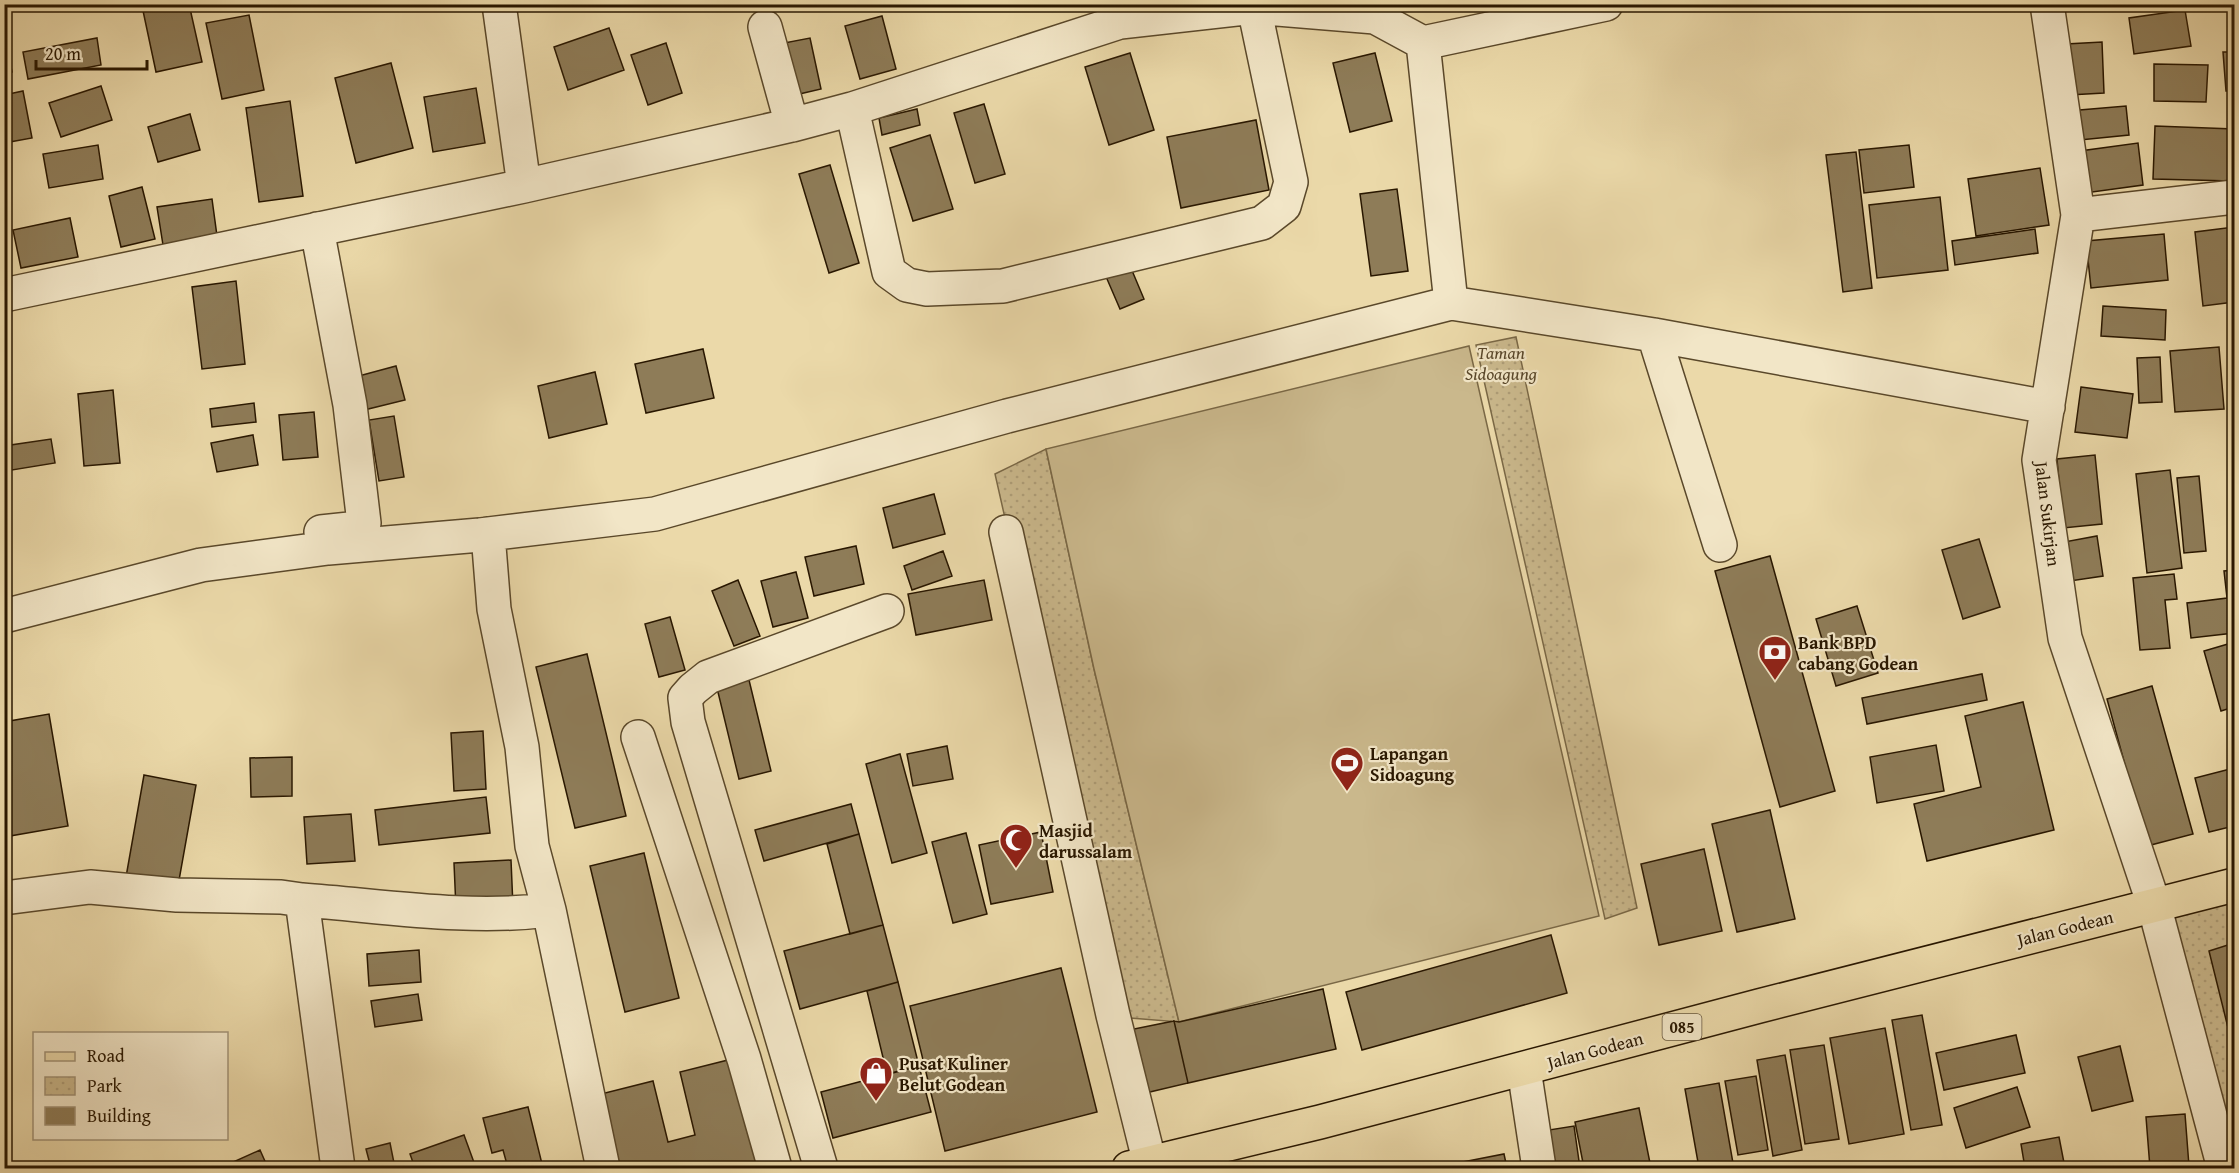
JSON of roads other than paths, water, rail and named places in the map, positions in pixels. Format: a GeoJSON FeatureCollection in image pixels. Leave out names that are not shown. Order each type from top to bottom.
{"type":"FeatureCollection","features":[{"type":"Feature","properties":{"kind":"main road","name":"Jalan Godean"},"geometry":{"type":"LineString","coordinates":[[1143,1167],[2235,885]]}},
{"type":"Feature","properties":{"kind":"street"},"geometry":{"type":"LineString","coordinates":[[499,4],[524,186]]}},
{"type":"Feature","properties":{"kind":"street"},"geometry":{"type":"LineString","coordinates":[[4,295],[524,186],[792,125],[852,109],[1119,13],[1254,7],[1375,17],[1423,43],[1606,4]]}},
{"type":"Feature","properties":{"kind":"street","name":"Jalan Sukirjan"},"geometry":{"type":"LineString","coordinates":[[2047,4],[2078,215],[2039,460],[2065,638],[2154,905],[2224,1168]]}},
{"type":"Feature","properties":{"kind":"street"},"geometry":{"type":"LineString","coordinates":[[852,109],[889,272],[907,285],[927,289],[1003,286],[1262,224],[1284,206],[1291,182],[1254,7]]}},
{"type":"Feature","properties":{"kind":"street"},"geometry":{"type":"LineString","coordinates":[[765,27],[792,125]]}},
{"type":"Feature","properties":{"kind":"street"},"geometry":{"type":"LineString","coordinates":[[1423,43],[1451,303]]}},
{"type":"Feature","properties":{"kind":"street"},"geometry":{"type":"LineString","coordinates":[[2078,215],[2235,197]]}},
{"type":"Feature","properties":{"kind":"street"},"geometry":{"type":"LineString","coordinates":[[313,550],[312,535],[315,532],[359,528],[364,523],[350,405],[317,229]]}},
{"type":"Feature","properties":{"kind":"street"},"geometry":{"type":"LineString","coordinates":[[4,616],[201,566],[313,550],[488,534],[655,514],[1007,416],[1451,303],[1654,335],[2048,407]]}},
{"type":"Feature","properties":{"kind":"street"},"geometry":{"type":"LineString","coordinates":[[1654,335],[1720,545]]}},
{"type":"Feature","properties":{"kind":"street"},"geometry":{"type":"LineString","coordinates":[[1006,532],[1113,1015],[1143,1167]]}},
{"type":"Feature","properties":{"kind":"street"},"geometry":{"type":"LineString","coordinates":[[488,534],[494,609],[522,747],[532,846],[549,910],[603,1168]]}},
{"type":"Feature","properties":{"kind":"street"},"geometry":{"type":"LineString","coordinates":[[821,1168],[688,722],[685,698],[693,688],[708,677],[887,611]]}},
{"type":"Feature","properties":{"kind":"street"},"geometry":{"type":"LineString","coordinates":[[638,737],[744,1059],[775,1168]]}},
{"type":"Feature","properties":{"kind":"street"},"geometry":{"type":"LineString","coordinates":[[4,898],[90,887],[177,895],[281,897],[430,912],[522,914],[549,910]]}},
{"type":"Feature","properties":{"kind":"street"},"geometry":{"type":"LineString","coordinates":[[302,900],[338,1168]]}},
{"type":"Feature","properties":{"kind":"street"},"geometry":{"type":"LineString","coordinates":[[1524,1069],[1539,1168]]}},
{"type":"Feature","properties":{"kind":"place","name":"Bank BPD cabang Godean"},"geometry":{"type":"Point","coordinates":[1775,681]}},
{"type":"Feature","properties":{"kind":"place","name":"Lapangan Sidoagung"},"geometry":{"type":"Point","coordinates":[1347,792]}},
{"type":"Feature","properties":{"kind":"place","name":"Masjid darussalam"},"geometry":{"type":"Point","coordinates":[1016,869]}},
{"type":"Feature","properties":{"kind":"place","name":"Pusat Kuliner Belut Godean"},"geometry":{"type":"Point","coordinates":[876,1102]}},
{"type":"Feature","properties":{"kind":"park label","name":"Taman Sidoagung"},"geometry":{"type":"Point","coordinates":[1501,362]}}]}
